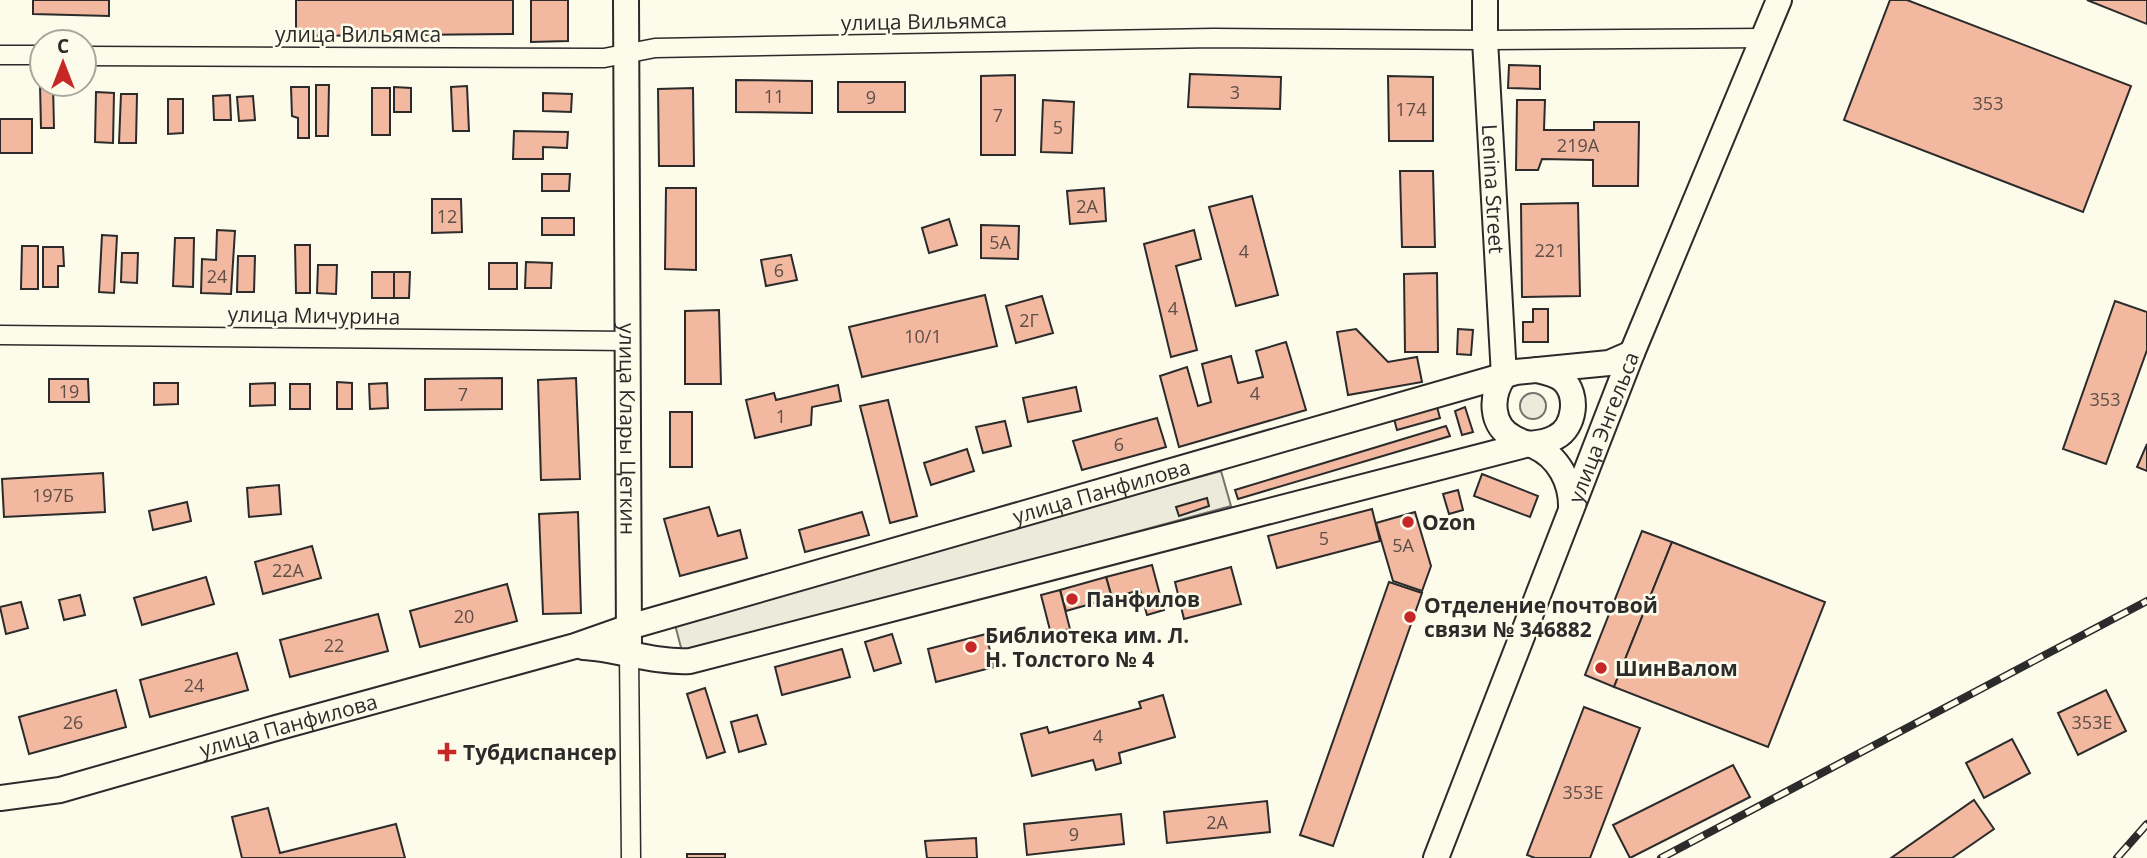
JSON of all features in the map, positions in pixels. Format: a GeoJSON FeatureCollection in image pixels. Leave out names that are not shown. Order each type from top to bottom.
{"type":"FeatureCollection","features":[{"type":"Feature","properties":{"kind":"street","name":"улица Клары Цеткин"},"geometry":{"type":"LineString","coordinates":[[626,0],[631,858]]}},
{"type":"Feature","properties":{"kind":"street","name":"Lenina Street"},"geometry":{"type":"LineString","coordinates":[[1485,0],[1504,376]]}},
{"type":"Feature","properties":{"kind":"street","name":"улица Энгельса"},"geometry":{"type":"LineString","coordinates":[[1436,858],[1632,354],[1779,0]]}},
{"type":"Feature","properties":{"kind":"street","name":"улица Вильямса"},"geometry":{"type":"LineString","coordinates":[[98,56],[604,58],[655,48],[1213,38],[1765,38]]}},
{"type":"Feature","properties":{"kind":"street"},"geometry":{"type":"LineString","coordinates":[[0,55],[28,55]]}},
{"type":"Feature","properties":{"kind":"street","name":"улица Мичурина"},"geometry":{"type":"LineString","coordinates":[[0,335],[628,341]]}},
{"type":"Feature","properties":{"kind":"street","name":"улица Панфилова"},"geometry":{"type":"LineString","coordinates":[[0,798],[60,790],[575,646],[629,627],[1504,376],[1534,369],[1609,363],[1632,354]]}},
{"type":"Feature","properties":{"kind":"street"},"geometry":{"type":"LineString","coordinates":[[1504,376],[1498,385],[1494,407],[1502,430],[1513,438],[1536,443],[1558,437],[1567,428],[1573,403],[1570,390],[1562,380],[1549,372],[1534,369]]}},
{"type":"Feature","properties":{"kind":"street","name":"улица Панфилова"},"geometry":{"type":"LineString","coordinates":[[575,646],[598,647],[650,659],[690,661],[1536,443],[1574,440],[1604,427]]}},
{"type":"Feature","properties":{"kind":"street"},"geometry":{"type":"LineString","coordinates":[[1536,443],[1563,472],[1569,485],[1570,516]]}},
{"type":"Feature","properties":{"kind":"shaded area"},"geometry":{"type":"Polygon","coordinates":[[[1533,393],[1543,396],[1546,406],[1543,416],[1533,419],[1523,416],[1520,406],[1523,396],[1533,393]]]}},
{"type":"Feature","properties":{"kind":"shaded area"},"geometry":{"type":"Polygon","coordinates":[[[1221,471],[1231,506],[683,655],[674,621],[1221,471]]]}},
{"type":"Feature","properties":{"kind":"building"},"geometry":{"type":"Polygon","coordinates":[[[33,0],[109,0],[109,16],[33,14],[33,0]]]}},
{"type":"Feature","properties":{"kind":"building"},"geometry":{"type":"Polygon","coordinates":[[[296,0],[513,0],[513,34],[296,36],[296,0]]]}},
{"type":"Feature","properties":{"kind":"building"},"geometry":{"type":"Polygon","coordinates":[[[531,0],[568,0],[568,41],[531,42],[531,0]]]}},
{"type":"Feature","properties":{"kind":"building"},"geometry":{"type":"Polygon","coordinates":[[[1890,0],[1907,0],[2131,86],[2083,212],[1844,120],[1890,0]]]}},
{"type":"Feature","properties":{"kind":"building"},"geometry":{"type":"Polygon","coordinates":[[[2087,0],[2147,0],[2147,24],[2087,0]]]}},
{"type":"Feature","properties":{"kind":"building"},"geometry":{"type":"Polygon","coordinates":[[[1509,65],[1540,66],[1540,89],[1508,88],[1509,65]]]}},
{"type":"Feature","properties":{"kind":"building"},"geometry":{"type":"Polygon","coordinates":[[[1190,74],[1281,77],[1280,109],[1188,107],[1190,74]]]}},
{"type":"Feature","properties":{"kind":"building"},"geometry":{"type":"Polygon","coordinates":[[[1015,75],[1015,155],[981,155],[981,76],[1015,75]]]}},
{"type":"Feature","properties":{"kind":"building"},"geometry":{"type":"Polygon","coordinates":[[[1388,76],[1433,77],[1433,141],[1389,141],[1388,76]]]}},
{"type":"Feature","properties":{"kind":"building"},"geometry":{"type":"Polygon","coordinates":[[[736,80],[812,81],[812,113],[736,112],[736,80]]]}},
{"type":"Feature","properties":{"kind":"building"},"geometry":{"type":"Polygon","coordinates":[[[838,82],[905,82],[905,112],[838,112],[838,82]]]}},
{"type":"Feature","properties":{"kind":"building"},"geometry":{"type":"Polygon","coordinates":[[[316,85],[329,85],[328,136],[316,136],[316,85]]]}},
{"type":"Feature","properties":{"kind":"building"},"geometry":{"type":"Polygon","coordinates":[[[467,86],[469,131],[453,131],[451,87],[467,86]]]}},
{"type":"Feature","properties":{"kind":"building"},"geometry":{"type":"Polygon","coordinates":[[[291,87],[309,87],[309,138],[298,138],[298,118],[292,116],[291,87]]]}},
{"type":"Feature","properties":{"kind":"building"},"geometry":{"type":"Polygon","coordinates":[[[394,87],[411,88],[411,112],[394,112],[394,87]]]}},
{"type":"Feature","properties":{"kind":"building"},"geometry":{"type":"Polygon","coordinates":[[[372,88],[390,88],[390,135],[372,135],[372,88]]]}},
{"type":"Feature","properties":{"kind":"building"},"geometry":{"type":"Polygon","coordinates":[[[693,88],[694,166],[659,166],[658,89],[693,88]]]}},
{"type":"Feature","properties":{"kind":"building"},"geometry":{"type":"Polygon","coordinates":[[[98,92],[114,93],[113,143],[95,142],[98,92]]]}},
{"type":"Feature","properties":{"kind":"building"},"geometry":{"type":"Polygon","coordinates":[[[543,93],[572,94],[571,112],[543,111],[543,93]]]}},
{"type":"Feature","properties":{"kind":"building"},"geometry":{"type":"Polygon","coordinates":[[[121,94],[137,94],[136,143],[119,143],[121,94]]]}},
{"type":"Feature","properties":{"kind":"building"},"geometry":{"type":"Polygon","coordinates":[[[230,95],[231,120],[214,120],[213,96],[230,95]]]}},
{"type":"Feature","properties":{"kind":"building"},"geometry":{"type":"Polygon","coordinates":[[[253,96],[255,120],[239,121],[237,97],[253,96]]]}},
{"type":"Feature","properties":{"kind":"building"},"geometry":{"type":"Polygon","coordinates":[[[40,98],[53,98],[54,128],[41,128],[40,98]]]}},
{"type":"Feature","properties":{"kind":"building"},"geometry":{"type":"Polygon","coordinates":[[[168,99],[183,99],[183,133],[168,134],[168,99]]]}},
{"type":"Feature","properties":{"kind":"building"},"geometry":{"type":"Polygon","coordinates":[[[1043,100],[1074,102],[1072,153],[1041,152],[1043,100]]]}},
{"type":"Feature","properties":{"kind":"building"},"geometry":{"type":"Polygon","coordinates":[[[1517,100],[1545,100],[1544,130],[1594,130],[1594,122],[1639,122],[1638,186],[1593,186],[1593,160],[1542,159],[1538,170],[1516,170],[1517,100]]]}},
{"type":"Feature","properties":{"kind":"building"},"geometry":{"type":"Polygon","coordinates":[[[0,119],[32,119],[32,153],[0,153],[0,119]]]}},
{"type":"Feature","properties":{"kind":"building"},"geometry":{"type":"Polygon","coordinates":[[[514,131],[568,132],[567,148],[543,147],[543,159],[513,159],[514,131]]]}},
{"type":"Feature","properties":{"kind":"building"},"geometry":{"type":"Polygon","coordinates":[[[1400,171],[1433,171],[1435,247],[1402,247],[1400,171]]]}},
{"type":"Feature","properties":{"kind":"building"},"geometry":{"type":"Polygon","coordinates":[[[542,174],[570,174],[569,191],[542,191],[542,174]]]}},
{"type":"Feature","properties":{"kind":"building"},"geometry":{"type":"Polygon","coordinates":[[[666,188],[696,188],[696,270],[665,269],[666,188]]]}},
{"type":"Feature","properties":{"kind":"building"},"geometry":{"type":"Polygon","coordinates":[[[1104,188],[1106,221],[1070,224],[1067,191],[1104,188]]]}},
{"type":"Feature","properties":{"kind":"building"},"geometry":{"type":"Polygon","coordinates":[[[1252,196],[1278,295],[1236,306],[1209,207],[1252,196]]]}},
{"type":"Feature","properties":{"kind":"building"},"geometry":{"type":"Polygon","coordinates":[[[432,199],[461,199],[462,232],[432,233],[432,199]]]}},
{"type":"Feature","properties":{"kind":"building"},"geometry":{"type":"Polygon","coordinates":[[[1578,203],[1580,296],[1522,297],[1521,204],[1578,203]]]}},
{"type":"Feature","properties":{"kind":"building"},"geometry":{"type":"Polygon","coordinates":[[[542,218],[574,218],[574,235],[542,235],[542,218]]]}},
{"type":"Feature","properties":{"kind":"building"},"geometry":{"type":"Polygon","coordinates":[[[949,219],[957,245],[929,253],[922,228],[949,219]]]}},
{"type":"Feature","properties":{"kind":"building"},"geometry":{"type":"Polygon","coordinates":[[[981,225],[1019,226],[1018,259],[981,258],[981,225]]]}},
{"type":"Feature","properties":{"kind":"building"},"geometry":{"type":"Polygon","coordinates":[[[217,230],[235,231],[231,294],[201,293],[202,259],[216,260],[217,230]]]}},
{"type":"Feature","properties":{"kind":"building"},"geometry":{"type":"Polygon","coordinates":[[[1194,230],[1201,259],[1176,266],[1197,350],[1171,357],[1144,244],[1194,230]]]}},
{"type":"Feature","properties":{"kind":"building"},"geometry":{"type":"Polygon","coordinates":[[[102,235],[117,236],[114,293],[99,292],[102,235]]]}},
{"type":"Feature","properties":{"kind":"building"},"geometry":{"type":"Polygon","coordinates":[[[175,238],[194,238],[193,287],[173,286],[175,238]]]}},
{"type":"Feature","properties":{"kind":"building"},"geometry":{"type":"Polygon","coordinates":[[[295,245],[310,245],[310,293],[296,293],[295,245]]]}},
{"type":"Feature","properties":{"kind":"building"},"geometry":{"type":"Polygon","coordinates":[[[22,246],[38,246],[38,289],[21,289],[22,246]]]}},
{"type":"Feature","properties":{"kind":"building"},"geometry":{"type":"Polygon","coordinates":[[[43,247],[63,247],[64,266],[58,266],[58,287],[43,287],[43,247]]]}},
{"type":"Feature","properties":{"kind":"building"},"geometry":{"type":"Polygon","coordinates":[[[122,253],[138,253],[137,283],[121,282],[122,253]]]}},
{"type":"Feature","properties":{"kind":"building"},"geometry":{"type":"Polygon","coordinates":[[[791,255],[797,280],[766,286],[761,260],[791,255]]]}},
{"type":"Feature","properties":{"kind":"building"},"geometry":{"type":"Polygon","coordinates":[[[238,256],[255,256],[254,292],[237,292],[238,256]]]}},
{"type":"Feature","properties":{"kind":"building"},"geometry":{"type":"Polygon","coordinates":[[[526,262],[552,263],[551,288],[525,288],[526,262]]]}},
{"type":"Feature","properties":{"kind":"building"},"geometry":{"type":"Polygon","coordinates":[[[489,263],[517,263],[517,289],[489,289],[489,263]]]}},
{"type":"Feature","properties":{"kind":"building"},"geometry":{"type":"Polygon","coordinates":[[[318,265],[337,265],[336,294],[317,293],[318,265]]]}},
{"type":"Feature","properties":{"kind":"building"},"geometry":{"type":"Polygon","coordinates":[[[372,272],[394,272],[394,298],[372,298],[372,272]]]}},
{"type":"Feature","properties":{"kind":"building"},"geometry":{"type":"Polygon","coordinates":[[[394,272],[410,272],[409,298],[394,298],[394,272]]]}},
{"type":"Feature","properties":{"kind":"building"},"geometry":{"type":"Polygon","coordinates":[[[1437,273],[1438,352],[1405,352],[1404,274],[1437,273]]]}},
{"type":"Feature","properties":{"kind":"building"},"geometry":{"type":"Polygon","coordinates":[[[985,295],[997,346],[862,377],[849,327],[985,295]]]}},
{"type":"Feature","properties":{"kind":"building"},"geometry":{"type":"Polygon","coordinates":[[[1042,296],[1053,333],[1016,343],[1006,306],[1042,296]]]}},
{"type":"Feature","properties":{"kind":"building"},"geometry":{"type":"Polygon","coordinates":[[[2115,301],[2147,312],[2147,350],[2106,464],[2063,449],[2115,301]]]}},
{"type":"Feature","properties":{"kind":"building"},"geometry":{"type":"Polygon","coordinates":[[[1533,309],[1548,309],[1548,342],[1523,342],[1523,322],[1533,322],[1533,309]]]}},
{"type":"Feature","properties":{"kind":"building"},"geometry":{"type":"Polygon","coordinates":[[[719,310],[721,384],[685,384],[685,311],[719,310]]]}},
{"type":"Feature","properties":{"kind":"building"},"geometry":{"type":"Polygon","coordinates":[[[1356,329],[1388,362],[1417,357],[1422,382],[1348,395],[1337,332],[1356,329]]]}},
{"type":"Feature","properties":{"kind":"building"},"geometry":{"type":"Polygon","coordinates":[[[1458,329],[1473,330],[1471,355],[1457,354],[1458,329]]]}},
{"type":"Feature","properties":{"kind":"building"},"geometry":{"type":"Polygon","coordinates":[[[1286,342],[1306,410],[1179,447],[1160,376],[1187,367],[1198,406],[1211,402],[1202,364],[1231,356],[1238,383],[1263,377],[1256,351],[1286,342]]]}},
{"type":"Feature","properties":{"kind":"building"},"geometry":{"type":"Polygon","coordinates":[[[502,378],[502,409],[425,410],[425,379],[502,378]]]}},
{"type":"Feature","properties":{"kind":"building"},"geometry":{"type":"Polygon","coordinates":[[[576,378],[580,479],[541,480],[538,380],[576,378]]]}},
{"type":"Feature","properties":{"kind":"building"},"geometry":{"type":"Polygon","coordinates":[[[49,379],[88,379],[89,402],[49,402],[49,379]]]}},
{"type":"Feature","properties":{"kind":"building"},"geometry":{"type":"Polygon","coordinates":[[[337,382],[352,383],[352,409],[337,409],[337,382]]]}},
{"type":"Feature","properties":{"kind":"building"},"geometry":{"type":"Polygon","coordinates":[[[154,383],[178,383],[178,404],[154,405],[154,383]]]}},
{"type":"Feature","properties":{"kind":"building"},"geometry":{"type":"Polygon","coordinates":[[[275,383],[275,405],[250,406],[250,384],[275,383]]]}},
{"type":"Feature","properties":{"kind":"building"},"geometry":{"type":"Polygon","coordinates":[[[387,383],[388,408],[370,409],[369,384],[387,383]]]}},
{"type":"Feature","properties":{"kind":"building"},"geometry":{"type":"Polygon","coordinates":[[[290,384],[310,384],[310,409],[290,409],[290,384]]]}},
{"type":"Feature","properties":{"kind":"building"},"geometry":{"type":"Polygon","coordinates":[[[838,385],[841,401],[812,407],[811,425],[755,438],[746,400],[774,393],[776,400],[838,385]]]}},
{"type":"Feature","properties":{"kind":"building"},"geometry":{"type":"Polygon","coordinates":[[[1076,387],[1081,411],[1028,422],[1023,398],[1076,387]]]}},
{"type":"Feature","properties":{"kind":"building"},"geometry":{"type":"Polygon","coordinates":[[[888,400],[917,516],[890,523],[860,406],[888,400]]]}},
{"type":"Feature","properties":{"kind":"building"},"geometry":{"type":"Polygon","coordinates":[[[1437,407],[1440,418],[1397,430],[1394,419],[1437,407]]]}},
{"type":"Feature","properties":{"kind":"building"},"geometry":{"type":"Polygon","coordinates":[[[1465,407],[1473,432],[1462,435],[1455,411],[1465,407]]]}},
{"type":"Feature","properties":{"kind":"building"},"geometry":{"type":"Polygon","coordinates":[[[670,412],[692,412],[692,467],[670,467],[670,412]]]}},
{"type":"Feature","properties":{"kind":"building"},"geometry":{"type":"Polygon","coordinates":[[[1157,418],[1166,447],[1082,470],[1073,441],[1157,418]]]}},
{"type":"Feature","properties":{"kind":"building"},"geometry":{"type":"Polygon","coordinates":[[[1005,421],[1011,446],[983,453],[976,427],[1005,421]]]}},
{"type":"Feature","properties":{"kind":"building"},"geometry":{"type":"Polygon","coordinates":[[[1446,426],[1450,436],[1238,499],[1235,490],[1446,426]]]}},
{"type":"Feature","properties":{"kind":"building"},"geometry":{"type":"Polygon","coordinates":[[[2147,444],[2147,471],[2137,467],[2147,444]]]}},
{"type":"Feature","properties":{"kind":"building"},"geometry":{"type":"Polygon","coordinates":[[[967,449],[974,471],[931,485],[924,463],[967,449]]]}},
{"type":"Feature","properties":{"kind":"building"},"geometry":{"type":"Polygon","coordinates":[[[103,473],[105,512],[4,517],[2,479],[103,473]]]}},
{"type":"Feature","properties":{"kind":"building"},"geometry":{"type":"Polygon","coordinates":[[[1482,474],[1538,496],[1530,517],[1474,496],[1482,474]]]}},
{"type":"Feature","properties":{"kind":"building"},"geometry":{"type":"Polygon","coordinates":[[[279,485],[281,514],[249,517],[247,488],[279,485]]]}},
{"type":"Feature","properties":{"kind":"building"},"geometry":{"type":"Polygon","coordinates":[[[1458,490],[1463,510],[1449,514],[1443,494],[1458,490]]]}},
{"type":"Feature","properties":{"kind":"building"},"geometry":{"type":"Polygon","coordinates":[[[1207,498],[1209,506],[1179,516],[1176,507],[1207,498]]]}},
{"type":"Feature","properties":{"kind":"building"},"geometry":{"type":"Polygon","coordinates":[[[187,502],[191,521],[153,530],[149,511],[187,502]]]}},
{"type":"Feature","properties":{"kind":"building"},"geometry":{"type":"Polygon","coordinates":[[[709,507],[718,536],[740,530],[747,558],[680,576],[664,519],[709,507]]]}},
{"type":"Feature","properties":{"kind":"building"},"geometry":{"type":"Polygon","coordinates":[[[1372,509],[1380,541],[1277,568],[1268,536],[1372,509]]]}},
{"type":"Feature","properties":{"kind":"building"},"geometry":{"type":"Polygon","coordinates":[[[578,512],[581,613],[543,614],[539,514],[578,512]]]}},
{"type":"Feature","properties":{"kind":"building"},"geometry":{"type":"Polygon","coordinates":[[[862,512],[869,535],[805,552],[799,530],[862,512]]]}},
{"type":"Feature","properties":{"kind":"building"},"geometry":{"type":"Polygon","coordinates":[[[1415,512],[1431,566],[1422,591],[1393,581],[1376,523],[1415,512]]]}},
{"type":"Feature","properties":{"kind":"building"},"geometry":{"type":"Polygon","coordinates":[[[1642,531],[1672,542],[1614,687],[1585,675],[1642,531]]]}},
{"type":"Feature","properties":{"kind":"building"},"geometry":{"type":"Polygon","coordinates":[[[1672,542],[1825,602],[1768,747],[1614,687],[1672,542]]]}},
{"type":"Feature","properties":{"kind":"building"},"geometry":{"type":"Polygon","coordinates":[[[312,546],[321,578],[263,594],[255,562],[312,546]]]}},
{"type":"Feature","properties":{"kind":"building"},"geometry":{"type":"Polygon","coordinates":[[[1152,565],[1164,610],[1147,615],[1140,590],[1112,598],[1106,577],[1152,565]]]}},
{"type":"Feature","properties":{"kind":"building"},"geometry":{"type":"Polygon","coordinates":[[[1231,567],[1241,604],[1184,619],[1175,582],[1231,567]]]}},
{"type":"Feature","properties":{"kind":"building"},"geometry":{"type":"Polygon","coordinates":[[[206,577],[214,604],[142,625],[134,598],[206,577]]]}},
{"type":"Feature","properties":{"kind":"building"},"geometry":{"type":"Polygon","coordinates":[[[1106,577],[1112,598],[1066,611],[1060,590],[1106,577]]]}},
{"type":"Feature","properties":{"kind":"building"},"geometry":{"type":"Polygon","coordinates":[[[1389,582],[1422,593],[1333,846],[1300,835],[1389,582]]]}},
{"type":"Feature","properties":{"kind":"building"},"geometry":{"type":"Polygon","coordinates":[[[507,584],[517,621],[420,647],[410,611],[507,584]]]}},
{"type":"Feature","properties":{"kind":"building"},"geometry":{"type":"Polygon","coordinates":[[[1060,590],[1070,629],[1051,634],[1041,595],[1060,590]]]}},
{"type":"Feature","properties":{"kind":"building"},"geometry":{"type":"Polygon","coordinates":[[[80,595],[85,615],[64,620],[59,600],[80,595]]]}},
{"type":"Feature","properties":{"kind":"building"},"geometry":{"type":"Polygon","coordinates":[[[21,602],[28,628],[6,634],[0,607],[21,602]]]}},
{"type":"Feature","properties":{"kind":"building"},"geometry":{"type":"Polygon","coordinates":[[[378,614],[388,651],[290,677],[280,640],[378,614]]]}},
{"type":"Feature","properties":{"kind":"building"},"geometry":{"type":"Polygon","coordinates":[[[892,634],[901,663],[874,671],[865,642],[892,634]]]}},
{"type":"Feature","properties":{"kind":"building"},"geometry":{"type":"Polygon","coordinates":[[[986,634],[994,667],[936,682],[928,649],[986,634]]]}},
{"type":"Feature","properties":{"kind":"building"},"geometry":{"type":"Polygon","coordinates":[[[842,649],[850,677],[782,695],[775,667],[842,649]]]}},
{"type":"Feature","properties":{"kind":"building"},"geometry":{"type":"Polygon","coordinates":[[[237,653],[248,690],[150,717],[140,680],[237,653]]]}},
{"type":"Feature","properties":{"kind":"building"},"geometry":{"type":"Polygon","coordinates":[[[705,688],[725,752],[707,758],[687,694],[705,688]]]}},
{"type":"Feature","properties":{"kind":"building"},"geometry":{"type":"Polygon","coordinates":[[[116,690],[126,727],[29,754],[19,717],[116,690]]]}},
{"type":"Feature","properties":{"kind":"building"},"geometry":{"type":"Polygon","coordinates":[[[2106,690],[2126,731],[2078,755],[2058,713],[2106,690]]]}},
{"type":"Feature","properties":{"kind":"building"},"geometry":{"type":"Polygon","coordinates":[[[1163,695],[1175,737],[1119,753],[1121,763],[1096,770],[1093,760],[1032,776],[1021,734],[1047,727],[1049,733],[1141,708],[1139,702],[1163,695]]]}},
{"type":"Feature","properties":{"kind":"building"},"geometry":{"type":"Polygon","coordinates":[[[1584,707],[1640,728],[1590,858],[1535,858],[1527,855],[1584,707]]]}},
{"type":"Feature","properties":{"kind":"building"},"geometry":{"type":"Polygon","coordinates":[[[757,715],[766,744],[739,752],[731,722],[757,715]]]}},
{"type":"Feature","properties":{"kind":"building"},"geometry":{"type":"Polygon","coordinates":[[[2012,739],[2030,773],[1984,798],[1966,763],[2012,739]]]}},
{"type":"Feature","properties":{"kind":"building"},"geometry":{"type":"Polygon","coordinates":[[[1733,765],[1750,797],[1630,858],[1613,825],[1733,765]]]}},
{"type":"Feature","properties":{"kind":"building"},"geometry":{"type":"Polygon","coordinates":[[[1974,800],[1994,829],[1952,858],[1891,858],[1974,800]]]}},
{"type":"Feature","properties":{"kind":"building"},"geometry":{"type":"Polygon","coordinates":[[[1267,801],[1270,832],[1167,843],[1164,812],[1267,801]]]}},
{"type":"Feature","properties":{"kind":"building"},"geometry":{"type":"Polygon","coordinates":[[[268,808],[280,853],[396,824],[405,858],[242,858],[232,817],[268,808]]]}},
{"type":"Feature","properties":{"kind":"building"},"geometry":{"type":"Polygon","coordinates":[[[1121,814],[1124,844],[1027,855],[1024,824],[1121,814]]]}},
{"type":"Feature","properties":{"kind":"building"},"geometry":{"type":"Polygon","coordinates":[[[976,838],[977,858],[927,858],[925,841],[976,838]]]}},
{"type":"Feature","properties":{"kind":"building"},"geometry":{"type":"Polygon","coordinates":[[[687,854],[725,854],[725,858],[687,858],[687,854]]]}},
{"type":"Feature","properties":{"kind":"railway"},"geometry":{"type":"LineString","coordinates":[[1661,858],[2147,601]]}},
{"type":"Feature","properties":{"kind":"railway"},"geometry":{"type":"LineString","coordinates":[[2117,858],[2147,824]]}},
{"type":"Feature","properties":{"kind":"place","name":"Ozon"},"geometry":{"type":"Point","coordinates":[1408,522]}},
{"type":"Feature","properties":{"kind":"place","name":"Панфилов"},"geometry":{"type":"Point","coordinates":[1072,599]}},
{"type":"Feature","properties":{"kind":"place","name":"Отделение почтовой связи № 346882"},"geometry":{"type":"Point","coordinates":[1410,617]}},
{"type":"Feature","properties":{"kind":"place","name":"Библиотека им. Л. Н. Толстого № 4"},"geometry":{"type":"Point","coordinates":[971,647]}},
{"type":"Feature","properties":{"kind":"place","name":"ШинВалом"},"geometry":{"type":"Point","coordinates":[1601,668]}},
{"type":"Feature","properties":{"kind":"place","name":"Тубдиспансер"},"geometry":{"type":"Point","coordinates":[447,752]}}]}
